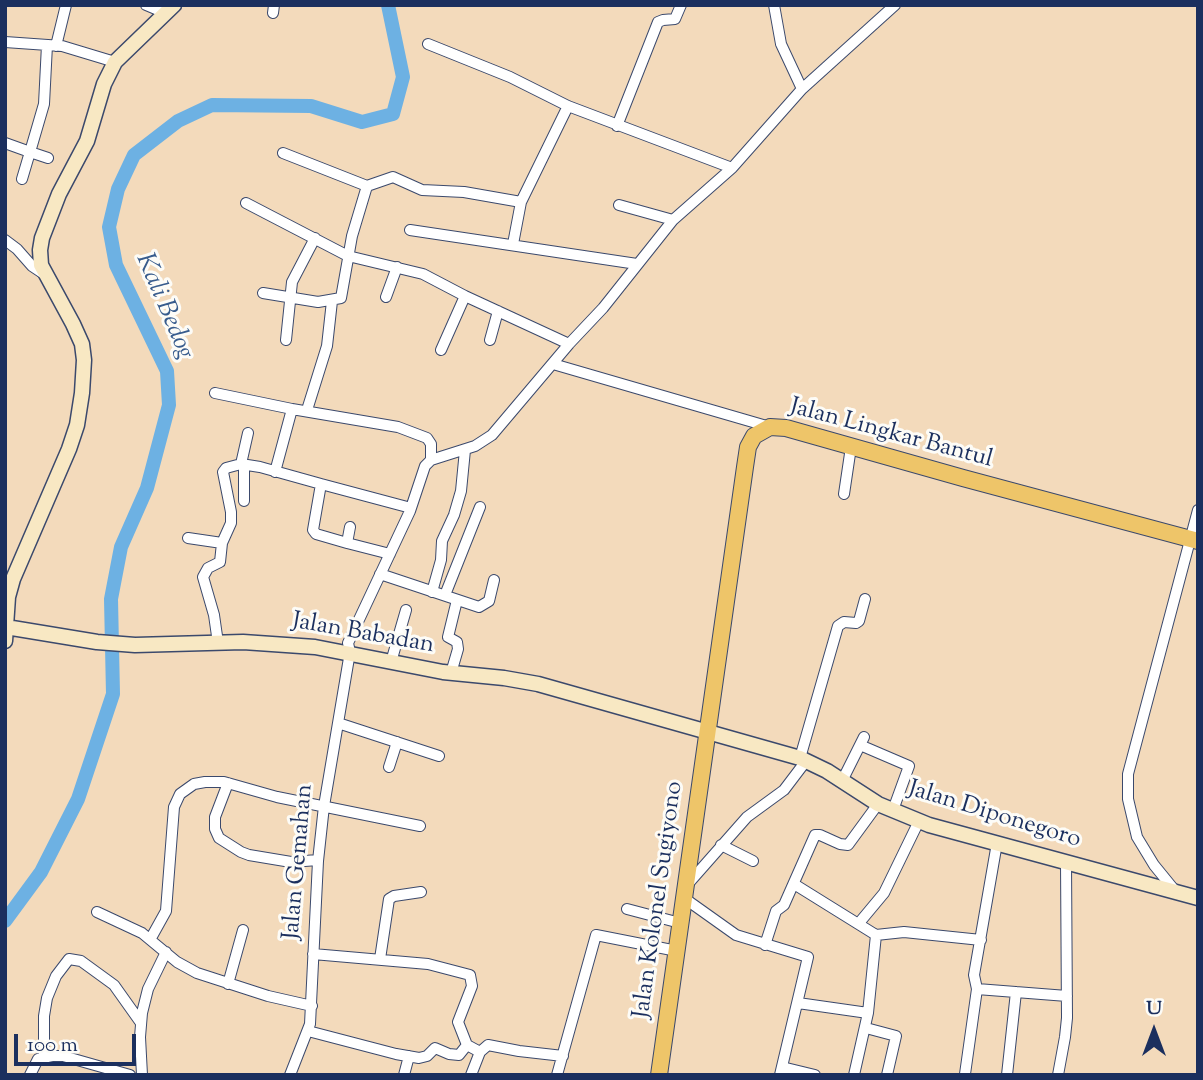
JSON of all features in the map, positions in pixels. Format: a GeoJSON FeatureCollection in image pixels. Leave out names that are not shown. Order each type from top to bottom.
{"type":"FeatureCollection","features":[{"type":"Feature","properties":{"kind":"main road"},"geometry":{"type":"LineString","coordinates":[[5,641],[7,594],[69,450],[77,425],[82,393],[84,360],[79,337],[45,274],[40,257],[43,232],[59,194],[87,141],[104,84],[115,62],[170,9]]}},
{"type":"Feature","properties":{"kind":"main road","name":"Jalan Lingkar Bantul"},"geometry":{"type":"LineString","coordinates":[[707,732],[746,456],[754,436],[770,427],[793,429],[850,447],[1194,540]]}},
{"type":"Feature","properties":{"kind":"main road","name":"Jalan Babadan"},"geometry":{"type":"LineString","coordinates":[[6,627],[97,642],[135,645],[297,645],[350,652],[451,673],[538,684],[707,732]]}},
{"type":"Feature","properties":{"kind":"main road","name":"Jalan Diponegoro"},"geometry":{"type":"LineString","coordinates":[[707,732],[803,759],[878,804],[919,821],[1198,898]]}},
{"type":"Feature","properties":{"kind":"main road","name":"Jalan Kolonel Sugiyono"},"geometry":{"type":"LineString","coordinates":[[659,1075],[707,732]]}},
{"type":"Feature","properties":{"kind":"street"},"geometry":{"type":"LineString","coordinates":[[22,179],[44,104],[52,45],[66,5]]}},
{"type":"Feature","properties":{"kind":"street"},"geometry":{"type":"LineString","coordinates":[[146,5],[170,9]]}},
{"type":"Feature","properties":{"kind":"street"},"geometry":{"type":"LineString","coordinates":[[617,126],[659,22],[675,19],[681,5]]}},
{"type":"Feature","properties":{"kind":"street"},"geometry":{"type":"LineString","coordinates":[[774,5],[781,44],[802,89]]}},
{"type":"Feature","properties":{"kind":"street"},"geometry":{"type":"LineString","coordinates":[[215,393],[398,427],[427,438],[431,444],[431,460],[485,441],[603,308],[673,220],[732,168],[802,89],[895,5]]}},
{"type":"Feature","properties":{"kind":"street"},"geometry":{"type":"LineString","coordinates":[[5,41],[52,45],[115,62]]}},
{"type":"Feature","properties":{"kind":"street"},"geometry":{"type":"LineString","coordinates":[[428,44],[510,77],[568,106],[617,126],[732,168]]}},
{"type":"Feature","properties":{"kind":"street"},"geometry":{"type":"LineString","coordinates":[[513,244],[521,202],[568,106]]}},
{"type":"Feature","properties":{"kind":"street"},"geometry":{"type":"LineString","coordinates":[[5,143],[48,158]]}},
{"type":"Feature","properties":{"kind":"street"},"geometry":{"type":"LineString","coordinates":[[283,153],[367,186],[393,177],[422,190],[464,191],[521,202]]}},
{"type":"Feature","properties":{"kind":"street"},"geometry":{"type":"LineString","coordinates":[[263,293],[318,302],[338,300],[342,295],[348,256],[367,186]]}},
{"type":"Feature","properties":{"kind":"street"},"geometry":{"type":"LineString","coordinates":[[246,203],[348,256],[423,274],[569,344]]}},
{"type":"Feature","properties":{"kind":"street"},"geometry":{"type":"LineString","coordinates":[[619,205],[673,220]]}},
{"type":"Feature","properties":{"kind":"street"},"geometry":{"type":"LineString","coordinates":[[410,230],[637,264]]}},
{"type":"Feature","properties":{"kind":"street"},"geometry":{"type":"LineString","coordinates":[[286,340],[295,275],[315,237]]}},
{"type":"Feature","properties":{"kind":"street"},"geometry":{"type":"LineString","coordinates":[[5,240],[32,266],[45,274]]}},
{"type":"Feature","properties":{"kind":"street"},"geometry":{"type":"LineString","coordinates":[[386,297],[397,267]]}},
{"type":"Feature","properties":{"kind":"street"},"geometry":{"type":"LineString","coordinates":[[441,350],[465,296]]}},
{"type":"Feature","properties":{"kind":"street"},"geometry":{"type":"LineString","coordinates":[[307,410],[327,346],[332,301]]}},
{"type":"Feature","properties":{"kind":"street"},"geometry":{"type":"LineString","coordinates":[[490,340],[498,311]]}},
{"type":"Feature","properties":{"kind":"street"},"geometry":{"type":"LineString","coordinates":[[553,365],[770,427]]}},
{"type":"Feature","properties":{"kind":"street"},"geometry":{"type":"LineString","coordinates":[[275,472],[292,409]]}},
{"type":"Feature","properties":{"kind":"street"},"geometry":{"type":"LineString","coordinates":[[741,419],[754,436]]}},
{"type":"Feature","properties":{"kind":"street"},"geometry":{"type":"LineString","coordinates":[[244,501],[242,464],[248,433]]}},
{"type":"Feature","properties":{"kind":"street"},"geometry":{"type":"LineString","coordinates":[[844,494],[850,447]]}},
{"type":"Feature","properties":{"kind":"street"},"geometry":{"type":"LineString","coordinates":[[432,592],[441,560],[442,541],[461,491],[465,450]]}},
{"type":"Feature","properties":{"kind":"street","name":"Jalan Gemahan"},"geometry":{"type":"LineString","coordinates":[[290,1075],[308,1031],[312,1006],[318,860],[324,806],[350,652],[348,643],[411,508],[425,466],[431,460]]}},
{"type":"Feature","properties":{"kind":"street"},"geometry":{"type":"LineString","coordinates":[[218,643],[214,615],[203,577],[208,568],[220,562],[222,543],[227,535],[232,512],[223,471],[226,468],[242,464],[411,508]]}},
{"type":"Feature","properties":{"kind":"street"},"geometry":{"type":"LineString","coordinates":[[321,484],[313,530],[316,534],[390,554]]}},
{"type":"Feature","properties":{"kind":"street"},"geometry":{"type":"LineString","coordinates":[[445,595],[480,507]]}},
{"type":"Feature","properties":{"kind":"street"},"geometry":{"type":"LineString","coordinates":[[1176,892],[1154,865],[1138,837],[1128,799],[1128,774],[1194,540],[1198,510]]}},
{"type":"Feature","properties":{"kind":"street"},"geometry":{"type":"LineString","coordinates":[[347,543],[350,527]]}},
{"type":"Feature","properties":{"kind":"street"},"geometry":{"type":"LineString","coordinates":[[188,538],[222,543]]}},
{"type":"Feature","properties":{"kind":"street"},"geometry":{"type":"LineString","coordinates":[[380,574],[477,607],[489,601],[494,580]]}},
{"type":"Feature","properties":{"kind":"street"},"geometry":{"type":"LineString","coordinates":[[815,1075],[781,1071],[808,957],[765,945],[727,930],[684,893],[721,845],[753,812],[784,790],[803,759],[838,625],[859,621],[865,599]]}},
{"type":"Feature","properties":{"kind":"street"},"geometry":{"type":"LineString","coordinates":[[451,673],[458,649],[457,642],[448,637],[457,600]]}},
{"type":"Feature","properties":{"kind":"street"},"geometry":{"type":"LineString","coordinates":[[391,662],[406,610]]}},
{"type":"Feature","properties":{"kind":"street"},"geometry":{"type":"LineString","coordinates":[[338,723],[439,756]]}},
{"type":"Feature","properties":{"kind":"street"},"geometry":{"type":"LineString","coordinates":[[842,781],[862,741],[909,766],[893,810]]}},
{"type":"Feature","properties":{"kind":"street"},"geometry":{"type":"LineString","coordinates":[[389,767],[397,743]]}},
{"type":"Feature","properties":{"kind":"street"},"geometry":{"type":"LineString","coordinates":[[151,939],[166,911],[172,816],[177,799],[187,788],[199,783],[229,783],[277,797],[420,826]]}},
{"type":"Feature","properties":{"kind":"street"},"geometry":{"type":"LineString","coordinates":[[229,783],[215,817],[215,829],[219,838],[250,855],[291,862],[318,860]]}},
{"type":"Feature","properties":{"kind":"street"},"geometry":{"type":"LineString","coordinates":[[765,945],[776,911],[784,905],[815,835],[840,845],[848,845],[878,804]]}},
{"type":"Feature","properties":{"kind":"street"},"geometry":{"type":"LineString","coordinates":[[859,923],[884,893],[919,821]]}},
{"type":"Feature","properties":{"kind":"street"},"geometry":{"type":"LineString","coordinates":[[963,1074],[977,989],[974,979],[997,843]]}},
{"type":"Feature","properties":{"kind":"street"},"geometry":{"type":"LineString","coordinates":[[721,845],[753,861]]}},
{"type":"Feature","properties":{"kind":"street"},"geometry":{"type":"LineString","coordinates":[[1058,1075],[1065,1037],[1067,996],[1066,862]]}},
{"type":"Feature","properties":{"kind":"street"},"geometry":{"type":"LineString","coordinates":[[794,884],[876,934],[904,932],[981,940]]}},
{"type":"Feature","properties":{"kind":"street"},"geometry":{"type":"LineString","coordinates":[[380,959],[389,899],[421,892]]}},
{"type":"Feature","properties":{"kind":"street"},"geometry":{"type":"LineString","coordinates":[[627,909],[680,923]]}},
{"type":"Feature","properties":{"kind":"street"},"geometry":{"type":"LineString","coordinates":[[97,912],[131,926],[177,962],[197,973],[312,1006]]}},
{"type":"Feature","properties":{"kind":"street"},"geometry":{"type":"LineString","coordinates":[[228,984],[243,930]]}},
{"type":"Feature","properties":{"kind":"street"},"geometry":{"type":"LineString","coordinates":[[854,1075],[866,1028],[876,934]]}},
{"type":"Feature","properties":{"kind":"street"},"geometry":{"type":"LineString","coordinates":[[557,1075],[597,935],[677,951]]}},
{"type":"Feature","properties":{"kind":"street"},"geometry":{"type":"LineString","coordinates":[[142,1075],[141,1023],[148,989],[166,952]]}},
{"type":"Feature","properties":{"kind":"street"},"geometry":{"type":"LineString","coordinates":[[313,954],[441,966],[471,976],[472,988],[458,1018],[460,1031],[467,1045],[480,1052]]}},
{"type":"Feature","properties":{"kind":"street"},"geometry":{"type":"LineString","coordinates":[[44,1056],[47,998],[56,976],[69,959],[80,961],[114,985],[141,1023]]}},
{"type":"Feature","properties":{"kind":"street"},"geometry":{"type":"LineString","coordinates":[[159,967],[177,962]]}},
{"type":"Feature","properties":{"kind":"street"},"geometry":{"type":"LineString","coordinates":[[977,989],[1067,996]]}},
{"type":"Feature","properties":{"kind":"street"},"geometry":{"type":"LineString","coordinates":[[1007,1075],[1016,992]]}},
{"type":"Feature","properties":{"kind":"street"},"geometry":{"type":"LineString","coordinates":[[798,1003],[868,1013]]}},
{"type":"Feature","properties":{"kind":"street"},"geometry":{"type":"LineString","coordinates":[[866,1028],[896,1036],[887,1075]]}},
{"type":"Feature","properties":{"kind":"street"},"geometry":{"type":"LineString","coordinates":[[308,1031],[409,1056],[427,1056],[435,1048],[459,1055],[467,1045]]}},
{"type":"Feature","properties":{"kind":"street"},"geometry":{"type":"LineString","coordinates":[[471,1075],[480,1052],[488,1045],[563,1056]]}},
{"type":"Feature","properties":{"kind":"street"},"geometry":{"type":"LineString","coordinates":[[30,1075],[36,1062],[44,1056],[63,1056],[130,1075]]}},
{"type":"Feature","properties":{"kind":"street"},"geometry":{"type":"LineString","coordinates":[[404,1075],[409,1056]]}},
{"type":"Feature","properties":{"kind":"waterway","name":"Kali Bedog"},"geometry":{"type":"LineString","coordinates":[[5,921],[41,872],[78,799],[113,694],[111,599],[121,547],[147,488],[169,405],[167,371],[116,265],[109,227],[118,189],[134,155],[178,121],[212,105],[311,106],[362,122],[393,114],[403,77],[388,5]]}}]}
